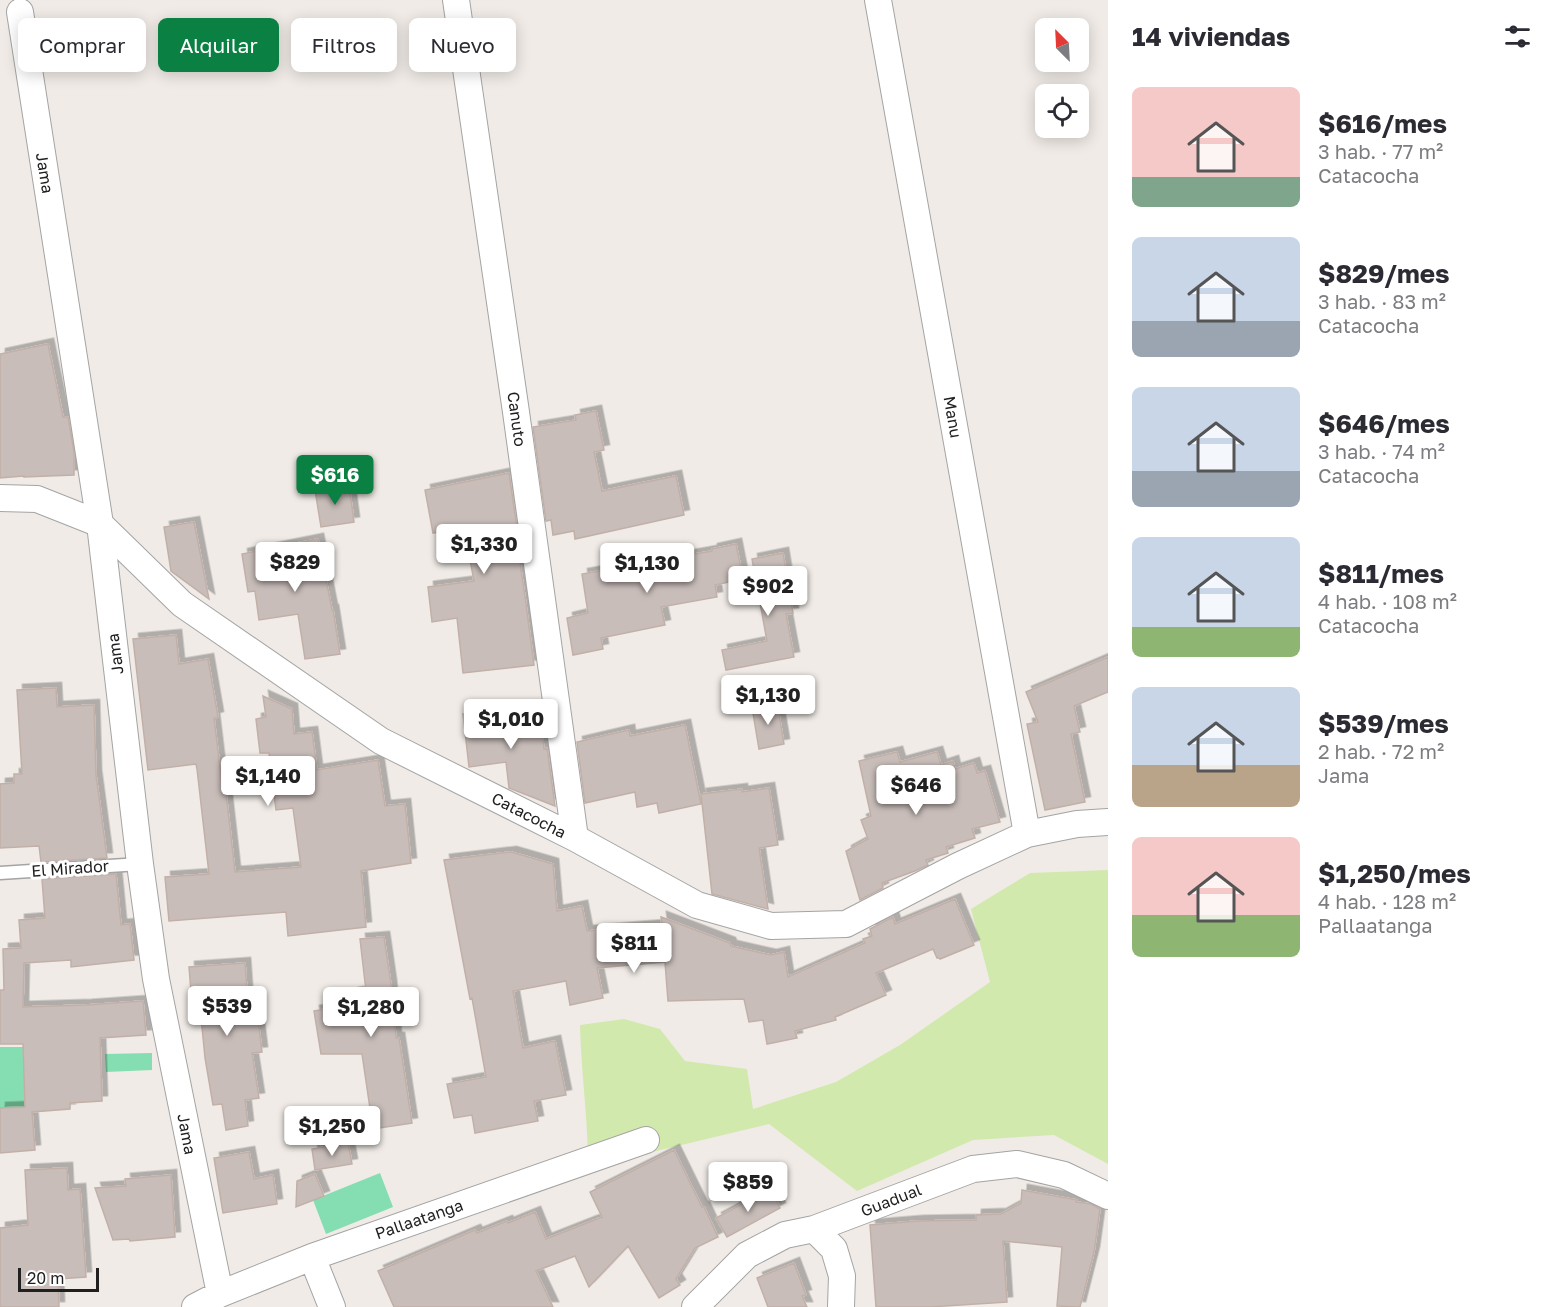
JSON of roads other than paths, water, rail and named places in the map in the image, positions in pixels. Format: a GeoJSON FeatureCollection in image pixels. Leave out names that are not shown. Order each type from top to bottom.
{"type":"FeatureCollection","features":[{"type":"Feature","properties":{"kind":"street","name":"Canuto"},"geometry":{"type":"LineString","coordinates":[[456,0],[575,838]]}},
{"type":"Feature","properties":{"kind":"street","name":"Manu"},"geometry":{"type":"LineString","coordinates":[[878,0],[1027,834]]}},
{"type":"Feature","properties":{"kind":"street","name":"Jama"},"geometry":{"type":"LineString","coordinates":[[20,12],[100,524],[140,864],[156,979],[220,1294]]}},
{"type":"Feature","properties":{"kind":"street","name":"Catacocha"},"geometry":{"type":"LineString","coordinates":[[0,498],[37,499],[100,524],[182,603],[381,741],[575,838],[697,904],[771,926],[846,924],[958,866],[1027,834],[1077,824],[1108,822]]}},
{"type":"Feature","properties":{"kind":"street","name":"Pallaatanga"},"geometry":{"type":"LineString","coordinates":[[195,1307],[220,1294],[312,1257],[646,1140]]}},
{"type":"Feature","properties":{"kind":"street","name":"Guadual"},"geometry":{"type":"LineString","coordinates":[[695,1307],[747,1255],[785,1235],[814,1229],[973,1169],[1017,1164],[1064,1175],[1108,1196]]}},
{"type":"Feature","properties":{"kind":"street"},"geometry":{"type":"LineString","coordinates":[[814,1229],[834,1250],[842,1276],[841,1307]]}},
{"type":"Feature","properties":{"kind":"street"},"geometry":{"type":"LineString","coordinates":[[312,1257],[332,1307]]}},
{"type":"Feature","properties":{"kind":"lane","name":"El Mirador"},"geometry":{"type":"LineString","coordinates":[[0,873],[140,864]]}}]}
